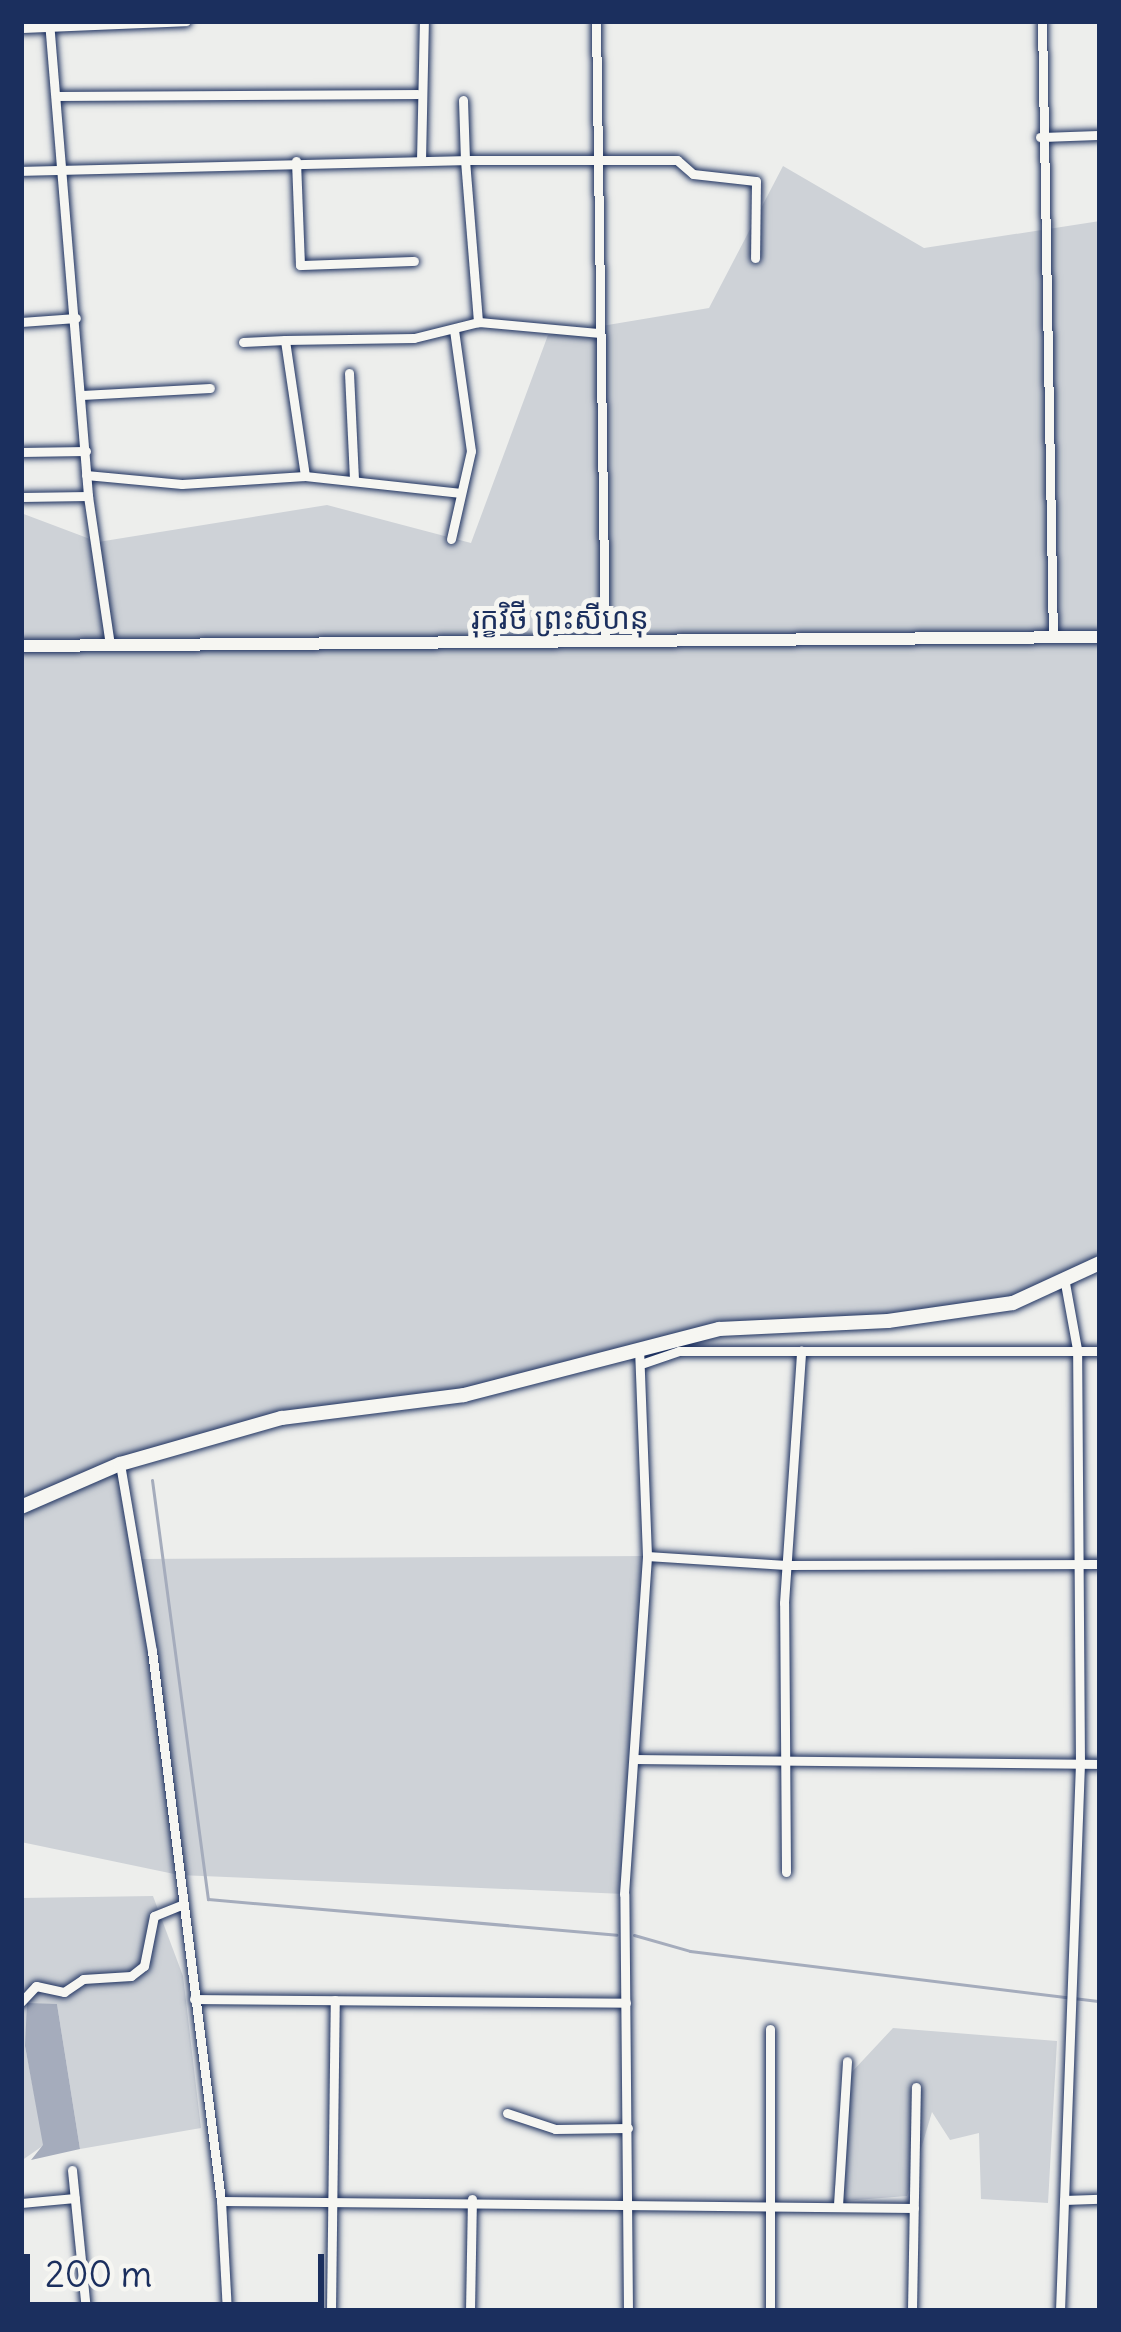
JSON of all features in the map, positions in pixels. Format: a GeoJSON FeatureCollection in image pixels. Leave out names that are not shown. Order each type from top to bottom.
{"type":"FeatureCollection","features":[{"type":"Feature","properties":{"kind":"main road"},"geometry":{"type":"LineString","coordinates":[[21,1507],[120,1464],[283,1418],[464,1395],[642,1355],[719,1329],[820,1324],[1013,1303],[1100,1263]]}},
{"type":"Feature","properties":{"kind":"street"},"geometry":{"type":"LineString","coordinates":[[21,28],[186,21]]}},
{"type":"Feature","properties":{"kind":"street"},"geometry":{"type":"LineString","coordinates":[[411,21],[424,21],[425,80],[417,94],[421,160]]}},
{"type":"Feature","properties":{"kind":"street"},"geometry":{"type":"LineString","coordinates":[[596,21],[605,641]]}},
{"type":"Feature","properties":{"kind":"street"},"geometry":{"type":"LineString","coordinates":[[1042,21],[1040,137],[1053,638]]}},
{"type":"Feature","properties":{"kind":"street"},"geometry":{"type":"LineString","coordinates":[[49,25],[59,96],[88,496],[110,645]]}},
{"type":"Feature","properties":{"kind":"street"},"geometry":{"type":"LineString","coordinates":[[59,96],[417,94]]}},
{"type":"Feature","properties":{"kind":"street"},"geometry":{"type":"LineString","coordinates":[[463,100],[478,322]]}},
{"type":"Feature","properties":{"kind":"street"},"geometry":{"type":"LineString","coordinates":[[1040,137],[1100,135]]}},
{"type":"Feature","properties":{"kind":"street"},"geometry":{"type":"LineString","coordinates":[[21,171],[296,161],[677,160],[693,174],[756,181],[755,258]]}},
{"type":"Feature","properties":{"kind":"street"},"geometry":{"type":"LineString","coordinates":[[296,161],[300,265],[414,261]]}},
{"type":"Feature","properties":{"kind":"street"},"geometry":{"type":"LineString","coordinates":[[21,322],[76,318]]}},
{"type":"Feature","properties":{"kind":"street"},"geometry":{"type":"LineString","coordinates":[[243,342],[414,338],[478,322],[599,333]]}},
{"type":"Feature","properties":{"kind":"street"},"geometry":{"type":"LineString","coordinates":[[451,539],[471,438],[454,330]]}},
{"type":"Feature","properties":{"kind":"street"},"geometry":{"type":"LineString","coordinates":[[285,340],[304,476]]}},
{"type":"Feature","properties":{"kind":"street"},"geometry":{"type":"LineString","coordinates":[[349,373],[353,480]]}},
{"type":"Feature","properties":{"kind":"street"},"geometry":{"type":"LineString","coordinates":[[82,395],[210,388]]}},
{"type":"Feature","properties":{"kind":"street"},"geometry":{"type":"LineString","coordinates":[[21,452],[86,451]]}},
{"type":"Feature","properties":{"kind":"street"},"geometry":{"type":"LineString","coordinates":[[86,475],[182,484],[304,476],[460,494]]}},
{"type":"Feature","properties":{"kind":"street"},"geometry":{"type":"LineString","coordinates":[[21,496],[88,496]]}},
{"type":"Feature","properties":{"kind":"street","name":"រុក្ខវិថី ព្រះសីហនុ"},"geometry":{"type":"LineString","coordinates":[[21,646],[1100,637]]}},
{"type":"Feature","properties":{"kind":"street"},"geometry":{"type":"LineString","coordinates":[[1060,2311],[1080,1764],[1077,1349],[1065,1283]]}},
{"type":"Feature","properties":{"kind":"street"},"geometry":{"type":"LineString","coordinates":[[818,1351],[820,1324]]}},
{"type":"Feature","properties":{"kind":"street"},"geometry":{"type":"LineString","coordinates":[[628,2311],[624,1894],[638,1759],[647,1556],[642,1355],[679,1351],[1100,1351]]}},
{"type":"Feature","properties":{"kind":"street"},"geometry":{"type":"LineString","coordinates":[[786,1872],[786,1565],[801,1351]]}},
{"type":"Feature","properties":{"kind":"street"},"geometry":{"type":"LineString","coordinates":[[120,1464],[221,2201],[227,2311]]}},
{"type":"Feature","properties":{"kind":"street"},"geometry":{"type":"LineString","coordinates":[[647,1556],[786,1565],[1100,1564]]}},
{"type":"Feature","properties":{"kind":"street"},"geometry":{"type":"LineString","coordinates":[[638,1759],[1100,1765]]}},
{"type":"Feature","properties":{"kind":"street"},"geometry":{"type":"LineString","coordinates":[[21,2002],[36,1986],[64,1992],[83,1979],[130,1976],[143,1966],[154,1916],[183,1904]]}},
{"type":"Feature","properties":{"kind":"street"},"geometry":{"type":"LineString","coordinates":[[194,1999],[626,2003]]}},
{"type":"Feature","properties":{"kind":"street"},"geometry":{"type":"LineString","coordinates":[[332,2311],[335,2000]]}},
{"type":"Feature","properties":{"kind":"street"},"geometry":{"type":"LineString","coordinates":[[770,2030],[770,2311]]}},
{"type":"Feature","properties":{"kind":"street"},"geometry":{"type":"LineString","coordinates":[[838,2205],[847,2061]]}},
{"type":"Feature","properties":{"kind":"street"},"geometry":{"type":"LineString","coordinates":[[913,2311],[916,2087]]}},
{"type":"Feature","properties":{"kind":"street"},"geometry":{"type":"LineString","coordinates":[[507,2113],[555,2129],[628,2128]]}},
{"type":"Feature","properties":{"kind":"street"},"geometry":{"type":"LineString","coordinates":[[72,2170],[86,2311]]}},
{"type":"Feature","properties":{"kind":"street"},"geometry":{"type":"LineString","coordinates":[[21,2203],[75,2198]]}},
{"type":"Feature","properties":{"kind":"street"},"geometry":{"type":"LineString","coordinates":[[221,2201],[472,2199],[914,2208]]}},
{"type":"Feature","properties":{"kind":"street"},"geometry":{"type":"LineString","coordinates":[[470,2311],[472,2199]]}},
{"type":"Feature","properties":{"kind":"street"},"geometry":{"type":"LineString","coordinates":[[1064,2200],[1100,2199]]}},
{"type":"Feature","properties":{"kind":"shaded area"},"geometry":{"type":"Polygon","coordinates":[[[783,166],[924,248],[1100,221],[1100,1263],[1013,1303],[719,1329],[464,1395],[349,1407],[120,1464],[140,1559],[647,1556],[624,1894],[179,1875],[21,1842],[21,513],[98,542],[327,505],[471,543],[548,335],[709,308],[783,166]]]}},
{"type":"Feature","properties":{"kind":"shaded area"},"geometry":{"type":"Polygon","coordinates":[[[153,1896],[183,1976],[201,2128],[80,2149],[57,2004],[25,2046],[44,2145],[21,2161],[21,1898],[153,1896]]]}},
{"type":"Feature","properties":{"kind":"shaded area"},"geometry":{"type":"Polygon","coordinates":[[[893,2028],[1057,2041],[1048,2203],[981,2199],[979,2133],[950,2140],[932,2112],[907,2196],[843,2201],[850,2074],[893,2028]]]}},
{"type":"Feature","properties":{"kind":"water"},"geometry":{"type":"Polygon","coordinates":[[[27,2003],[57,2004],[80,2149],[31,2160],[43,2145],[25,2046],[27,2003]]]}},
{"type":"Feature","properties":{"kind":"waterway"},"geometry":{"type":"LineString","coordinates":[[152,1480],[208,1899],[616,1935]]}},
{"type":"Feature","properties":{"kind":"waterway"},"geometry":{"type":"LineString","coordinates":[[634,1935],[690,1951],[1100,2001]]}}]}
